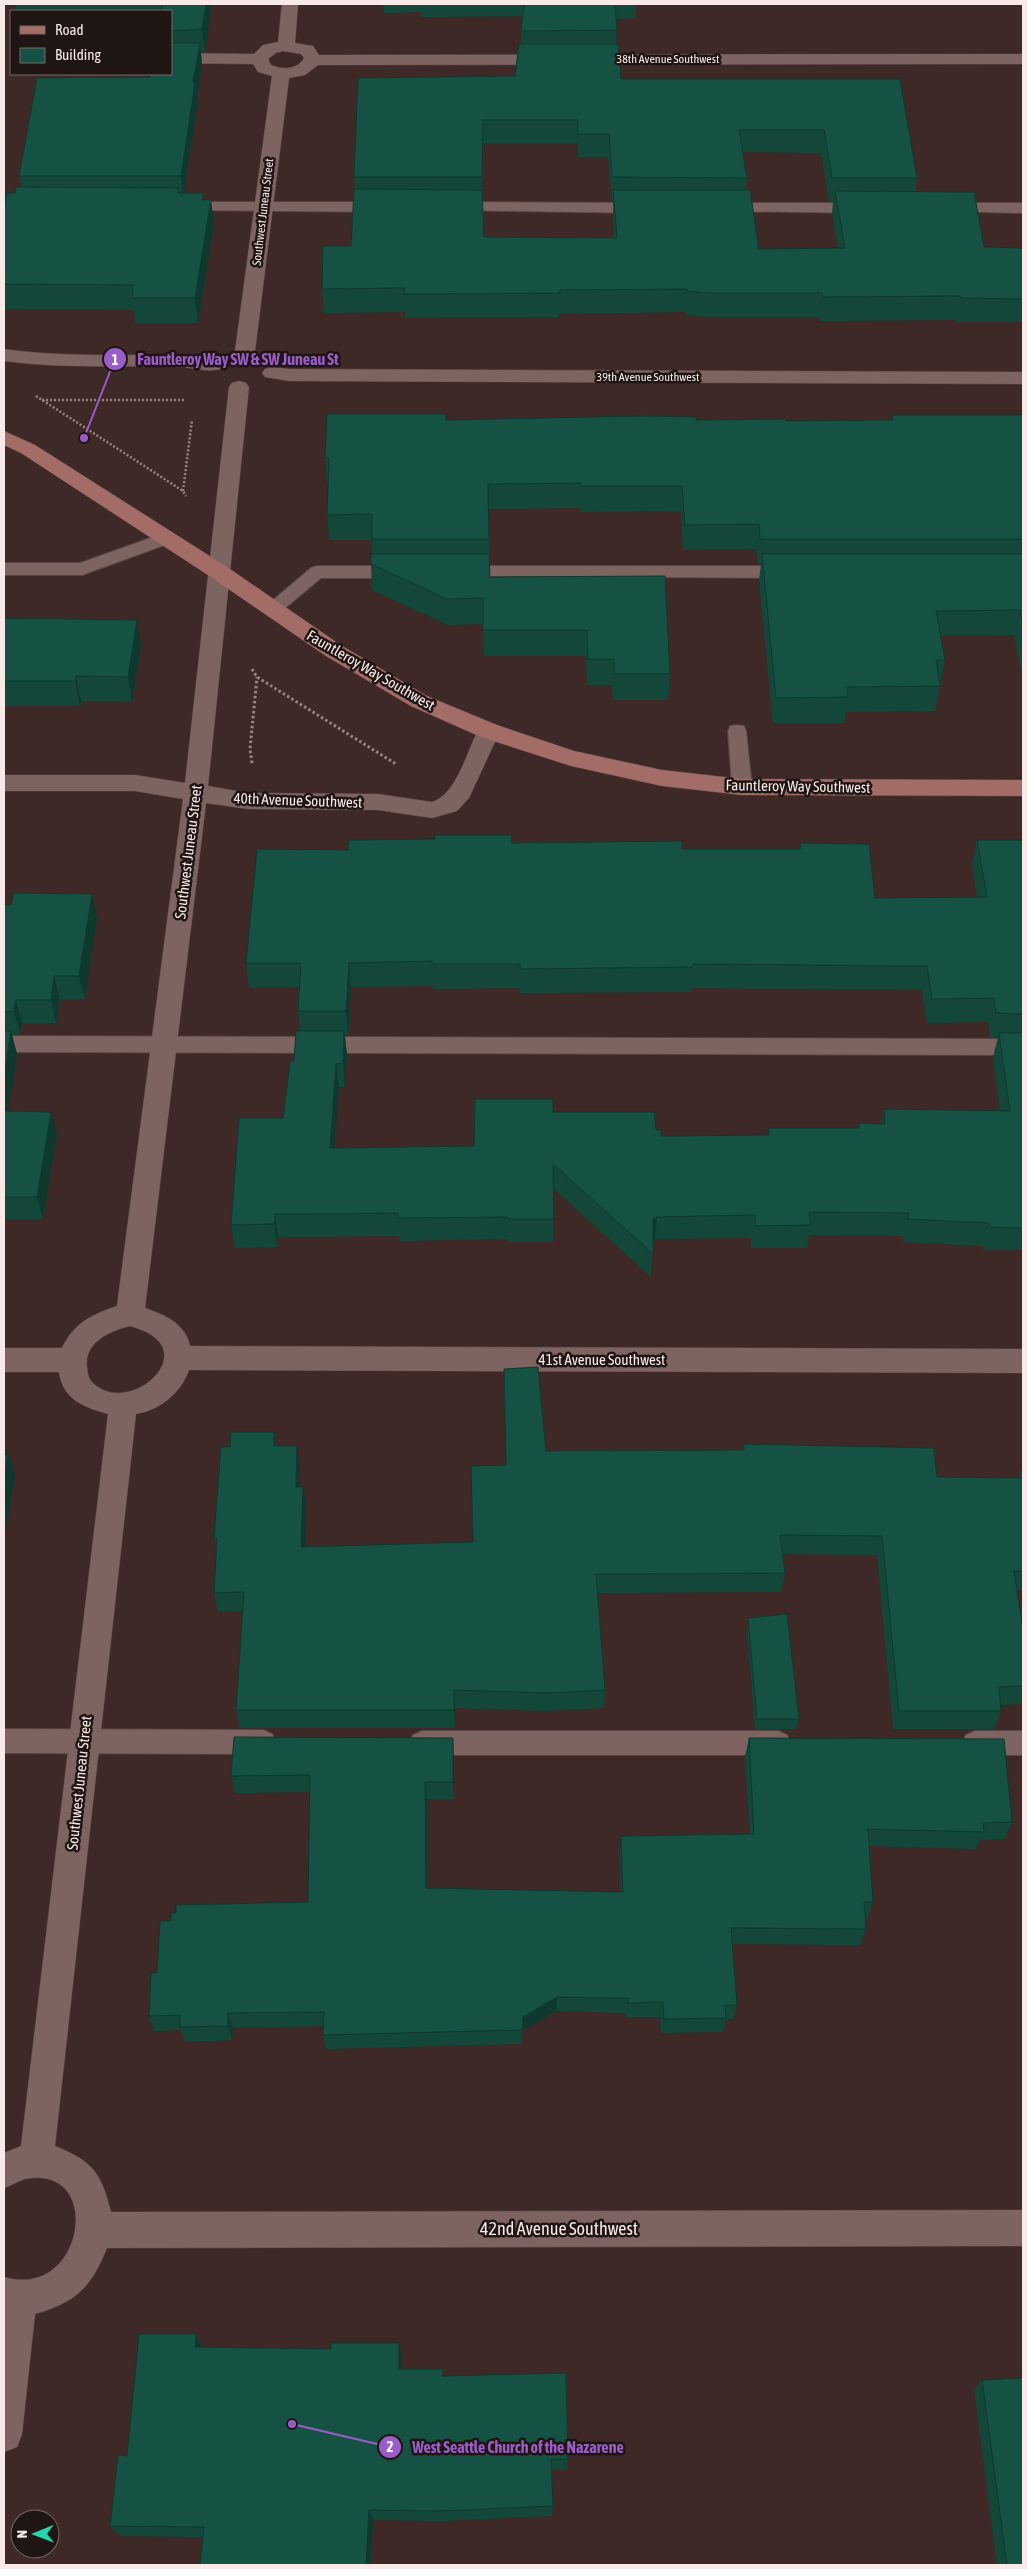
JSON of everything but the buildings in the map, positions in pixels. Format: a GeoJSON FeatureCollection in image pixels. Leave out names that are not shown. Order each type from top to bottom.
{"type":"FeatureCollection","features":[{"type":"Feature","properties":{"kind":"main road","name":"Fauntleroy Way Southwest"},"geometry":{"type":"LineString","coordinates":[[4,437],[28,449],[168,538],[334,651],[419,701],[489,731],[571,758],[662,778],[742,787],[1023,788]]}},
{"type":"Feature","properties":{"kind":"street"},"geometry":{"type":"LineString","coordinates":[[286,46],[290,4]]}},
{"type":"Feature","properties":{"kind":"street"},"geometry":{"type":"LineString","coordinates":[[172,58],[259,59],[267,50],[286,46],[307,50],[313,60],[311,64],[302,70],[281,73],[264,68],[259,59]]}},
{"type":"Feature","properties":{"kind":"street","name":"38th Avenue Southwest"},"geometry":{"type":"LineString","coordinates":[[313,60],[1023,59]]}},
{"type":"Feature","properties":{"kind":"street","name":"Southwest Juneau Street"},"geometry":{"type":"LineString","coordinates":[[245,351],[281,73]]}},
{"type":"Feature","properties":{"kind":"street"},"geometry":{"type":"LineString","coordinates":[[245,351],[267,356],[272,362],[272,373],[266,380],[258,384],[239,387],[219,381],[212,371],[213,365],[223,355],[245,351]]}},
{"type":"Feature","properties":{"kind":"street"},"geometry":{"type":"LineString","coordinates":[[4,355],[48,362],[180,361],[213,365]]}},
{"type":"Feature","properties":{"kind":"street","name":"39th Avenue Southwest"},"geometry":{"type":"LineString","coordinates":[[272,373],[299,375],[1023,378]]}},
{"type":"Feature","properties":{"kind":"street","name":"Southwest Juneau Street"},"geometry":{"type":"LineString","coordinates":[[130,1316],[196,791],[239,387]]}},
{"type":"Feature","properties":{"kind":"street","name":"40th Avenue Southwest"},"geometry":{"type":"LineString","coordinates":[[4,783],[135,783],[196,791],[248,801],[378,802],[432,810],[449,805],[461,792],[489,731]]}},
{"type":"Feature","properties":{"kind":"street"},"geometry":{"type":"LineString","coordinates":[[130,1316],[148,1318],[163,1326],[172,1336],[180,1358],[173,1377],[163,1389],[149,1399],[123,1405],[99,1402],[86,1394],[76,1382],[72,1360],[81,1337],[95,1325],[112,1318],[130,1316]]}},
{"type":"Feature","properties":{"kind":"street","name":"41st Avenue Southwest"},"geometry":{"type":"LineString","coordinates":[[180,1358],[1023,1360]]}},
{"type":"Feature","properties":{"kind":"street"},"geometry":{"type":"LineString","coordinates":[[4,1360],[72,1360]]}},
{"type":"Feature","properties":{"kind":"street","name":"Southwest Juneau Street"},"geometry":{"type":"LineString","coordinates":[[20,2166],[83,1743],[123,1405]]}},
{"type":"Feature","properties":{"kind":"street"},"geometry":{"type":"LineString","coordinates":[[4,2434],[11,2296],[28,2298],[49,2292],[68,2281],[84,2264],[92,2243],[96,2221],[92,2200],[84,2182],[67,2169],[47,2161],[20,2166]]}},
{"type":"Feature","properties":{"kind":"street","name":"42nd Avenue Southwest"},"geometry":{"type":"LineString","coordinates":[[95,2230],[1023,2228]]}},
{"type":"Feature","properties":{"kind":"lane"},"geometry":{"type":"LineString","coordinates":[[172,207],[397,207]]}},
{"type":"Feature","properties":{"kind":"lane"},"geometry":{"type":"LineString","coordinates":[[437,207],[655,208]]}},
{"type":"Feature","properties":{"kind":"lane"},"geometry":{"type":"LineString","coordinates":[[705,208],[874,208]]}},
{"type":"Feature","properties":{"kind":"lane"},"geometry":{"type":"LineString","coordinates":[[934,208],[1023,208]]}},
{"type":"Feature","properties":{"kind":"lane"},"geometry":{"type":"LineString","coordinates":[[4,569],[82,569],[168,538]]}},
{"type":"Feature","properties":{"kind":"lane"},"geometry":{"type":"LineString","coordinates":[[272,610],[317,572],[416,572]]}},
{"type":"Feature","properties":{"kind":"lane"},"geometry":{"type":"LineString","coordinates":[[446,572],[722,579],[809,572]]}},
{"type":"Feature","properties":{"kind":"lane"},"geometry":{"type":"LineString","coordinates":[[737,731],[742,787]]}},
{"type":"Feature","properties":{"kind":"lane"},"geometry":{"type":"LineString","coordinates":[[4,1044],[164,1046],[1023,1047]]}},
{"type":"Feature","properties":{"kind":"lane"},"geometry":{"type":"LineString","coordinates":[[4,1741],[83,1743],[284,1742]]}},
{"type":"Feature","properties":{"kind":"lane"},"geometry":{"type":"LineString","coordinates":[[394,1742],[803,1743]]}},
{"type":"Feature","properties":{"kind":"lane"},"geometry":{"type":"LineString","coordinates":[[953,1743],[1023,1743]]}},
{"type":"Feature","properties":{"kind":"path"},"geometry":{"type":"LineString","coordinates":[[34,395],[183,491],[187,497]]}},
{"type":"Feature","properties":{"kind":"path"},"geometry":{"type":"LineString","coordinates":[[41,400],[195,400]]}},
{"type":"Feature","properties":{"kind":"path"},"geometry":{"type":"LineString","coordinates":[[183,491],[192,418]]}},
{"type":"Feature","properties":{"kind":"path"},"geometry":{"type":"LineString","coordinates":[[254,674],[347,735],[400,766]]}},
{"type":"Feature","properties":{"kind":"path"},"geometry":{"type":"LineString","coordinates":[[252,766],[250,749],[257,677]]}},
{"type":"Feature","properties":{"kind":"place","name":"Fauntleroy Way SW & SW Juneau St"},"geometry":{"type":"Point","coordinates":[84,438]}},
{"type":"Feature","properties":{"kind":"place","name":"West Seattle Church of the Nazarene"},"geometry":{"type":"Point","coordinates":[292,2424]}}]}
